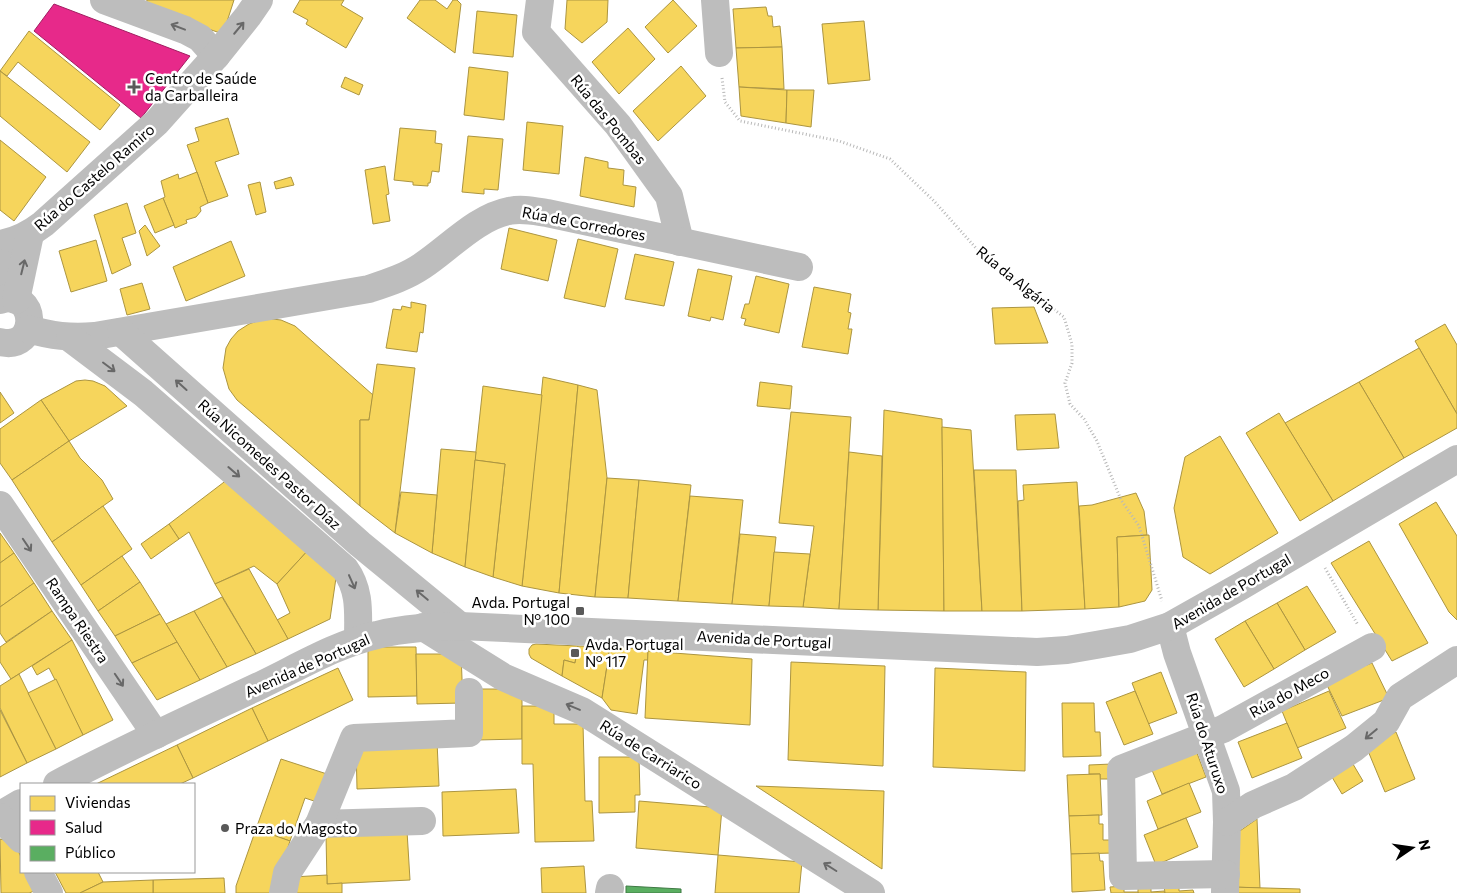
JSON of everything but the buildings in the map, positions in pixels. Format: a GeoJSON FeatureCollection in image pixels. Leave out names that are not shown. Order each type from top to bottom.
{"type":"FeatureCollection","features":[{"type":"Feature","properties":{"kind":"street"},"geometry":{"type":"LineString","coordinates":[[104,0],[185,30],[200,38],[216,56]]}},
{"type":"Feature","properties":{"kind":"street","name":"Rúa do Castelo Ramiro"},"geometry":{"type":"LineString","coordinates":[[6,299],[30,234],[157,122],[216,56],[259,0]]}},
{"type":"Feature","properties":{"kind":"street","name":"Rúa das Pombas"},"geometry":{"type":"LineString","coordinates":[[540,0],[536,32],[618,125],[669,196],[680,242]]}},
{"type":"Feature","properties":{"kind":"street"},"geometry":{"type":"LineString","coordinates":[[715,0],[719,53]]}},
{"type":"Feature","properties":{"kind":"street","name":"Rúa de Corredores"},"geometry":{"type":"LineString","coordinates":[[121,332],[369,289],[394,281],[420,267],[496,214],[510,210],[524,209],[547,213],[799,267]]}},
{"type":"Feature","properties":{"kind":"street"},"geometry":{"type":"LineString","coordinates":[[0,244],[17,240],[30,234]]}},
{"type":"Feature","properties":{"kind":"street"},"geometry":{"type":"LineString","coordinates":[[0,263],[6,299],[22,303],[30,315],[28,329],[20,340],[13,343],[0,342]]}},
{"type":"Feature","properties":{"kind":"street","name":"Rúa Nicomedes Pastor Díaz"},"geometry":{"type":"LineString","coordinates":[[28,329],[47,335],[70,338],[121,332],[360,544],[460,626]]}},
{"type":"Feature","properties":{"kind":"street","name":"Rúa Nicomedes Pastor Díaz"},"geometry":{"type":"LineString","coordinates":[[70,338],[143,393],[345,568],[353,580],[357,596],[358,640]]}},
{"type":"Feature","properties":{"kind":"street","name":"Avenida de Portugal"},"geometry":{"type":"LineString","coordinates":[[59,783],[358,640],[423,627],[460,626],[1037,652],[1067,650],[1130,639],[1170,626],[1457,459]]}},
{"type":"Feature","properties":{"kind":"street","name":"Rampa Riestra"},"geometry":{"type":"LineString","coordinates":[[0,505],[156,735]]}},
{"type":"Feature","properties":{"kind":"street","name":"Rúa do Aturuxo"},"geometry":{"type":"LineString","coordinates":[[1170,626],[1177,653],[1226,791],[1225,884]]}},
{"type":"Feature","properties":{"kind":"street","name":"Rúa de Carriarico"},"geometry":{"type":"LineString","coordinates":[[423,627],[503,677],[582,710],[871,893]]}},
{"type":"Feature","properties":{"kind":"street","name":"Rúa do Meco"},"geometry":{"type":"LineString","coordinates":[[1225,884],[1123,876],[1121,769],[1223,728],[1372,647]]}},
{"type":"Feature","properties":{"kind":"street"},"geometry":{"type":"LineString","coordinates":[[1227,822],[1254,805],[1294,787],[1354,748],[1386,722],[1400,697],[1457,660]]}},
{"type":"Feature","properties":{"kind":"street"},"geometry":{"type":"LineString","coordinates":[[283,893],[287,872],[319,824],[354,738],[469,733],[469,692]]}},
{"type":"Feature","properties":{"kind":"street"},"geometry":{"type":"LineString","coordinates":[[1226,791],[1239,803],[1254,805]]}},
{"type":"Feature","properties":{"kind":"street"},"geometry":{"type":"LineString","coordinates":[[20,804],[0,816],[20,838]]}},
{"type":"Feature","properties":{"kind":"street"},"geometry":{"type":"LineString","coordinates":[[319,824],[422,821]]}},
{"type":"Feature","properties":{"kind":"street"},"geometry":{"type":"LineString","coordinates":[[39,873],[49,893]]}},
{"type":"Feature","properties":{"kind":"path","name":"Rúa da Algária"},"geometry":{"type":"LineString","coordinates":[[719,53],[725,102],[740,121],[839,141],[890,159],[934,201],[983,256],[1064,318],[1072,344],[1072,363],[1065,382],[1070,404],[1084,419],[1097,441],[1121,500],[1139,526],[1170,626]]}},
{"type":"Feature","properties":{"kind":"path"},"geometry":{"type":"LineString","coordinates":[[1311,545],[1372,647]]}},
{"type":"Feature","properties":{"kind":"place","name":"Centro de Saúde da Carballeira"},"geometry":{"type":"Point","coordinates":[134,87]}},
{"type":"Feature","properties":{"kind":"place","name":"Avda. Portugal Nº 100"},"geometry":{"type":"Point","coordinates":[580,611]}},
{"type":"Feature","properties":{"kind":"place","name":"Avda. Portugal Nº 117"},"geometry":{"type":"Point","coordinates":[575,653]}},
{"type":"Feature","properties":{"kind":"place","name":"Praza do Magosto"},"geometry":{"type":"Point","coordinates":[225,828]}}]}
